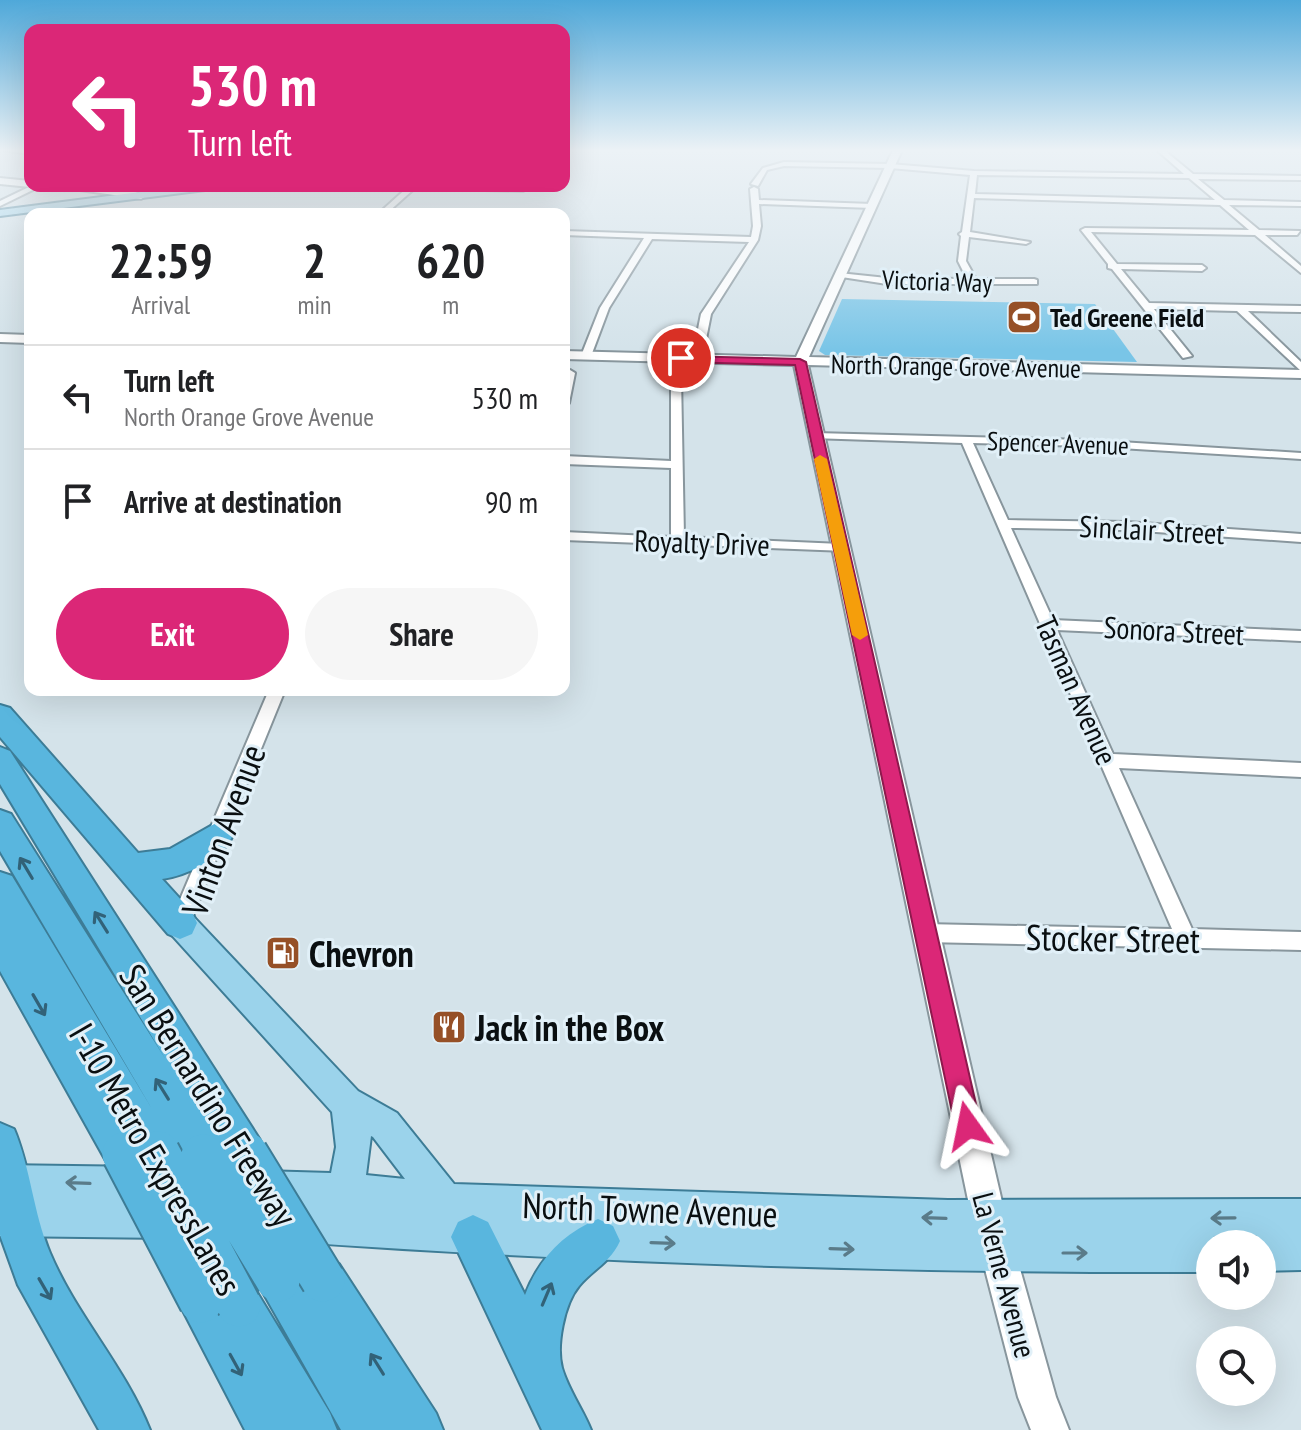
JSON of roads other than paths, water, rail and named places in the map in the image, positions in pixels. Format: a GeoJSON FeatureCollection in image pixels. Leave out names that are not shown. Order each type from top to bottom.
{"type":"FeatureCollection","features":[{"type":"Feature","properties":{"kind":"highway"},"geometry":{"type":"LineString","coordinates":[[0,716],[34,759],[180,923]]}},
{"type":"Feature","properties":{"kind":"highway","name":"San Bernardino Freeway"},"geometry":{"type":"LineString","coordinates":[[0,759],[419,1430]]}},
{"type":"Feature","properties":{"kind":"highway","name":"I-10 Metro ExpressLanes"},"geometry":{"type":"LineString","coordinates":[[0,823],[368,1430]]}},
{"type":"Feature","properties":{"kind":"highway"},"geometry":{"type":"LineString","coordinates":[[132,868],[176,863],[216,837]]}},
{"type":"Feature","properties":{"kind":"highway","name":"I-10 Metro ExpressLanes"},"geometry":{"type":"LineString","coordinates":[[0,887],[124,1102],[141,1154],[220,1303],[313,1430]]}},
{"type":"Feature","properties":{"kind":"highway"},"geometry":{"type":"LineString","coordinates":[[0,938],[141,1154]]}},
{"type":"Feature","properties":{"kind":"highway"},"geometry":{"type":"LineString","coordinates":[[5,1189],[34,1269],[126,1430]]}},
{"type":"Feature","properties":{"kind":"highway"},"geometry":{"type":"LineString","coordinates":[[473,1237],[567,1430]]}},
{"type":"Feature","properties":{"kind":"highway"},"geometry":{"type":"LineString","coordinates":[[537,1368],[538,1326],[549,1287],[568,1263],[598,1241]]}},
{"type":"Feature","properties":{"kind":"highway"},"geometry":{"type":"LineString","coordinates":[[220,1303],[272,1430]]}},
{"type":"Feature","properties":{"kind":"main road"},"geometry":{"type":"LineString","coordinates":[[800,362],[867,217]]}},
{"type":"Feature","properties":{"kind":"main road"},"geometry":{"type":"LineString","coordinates":[[0,338],[24,339]]}},
{"type":"Feature","properties":{"kind":"main road","name":"North Orange Grove Avenue"},"geometry":{"type":"LineString","coordinates":[[570,355],[1301,371]]}},
{"type":"Feature","properties":{"kind":"main road","name":"La Verne Avenue"},"geometry":{"type":"LineString","coordinates":[[800,362],[993,1236],[1037,1397],[1050,1430]]}},
{"type":"Feature","properties":{"kind":"main road","name":"Vinton Avenue"},"geometry":{"type":"LineString","coordinates":[[180,923],[346,1103],[385,1125],[473,1237]]}},
{"type":"Feature","properties":{"kind":"main road","name":"Vinton Avenue"},"geometry":{"type":"LineString","coordinates":[[344,1191],[354,1159],[356,1134],[346,1103]]}},
{"type":"Feature","properties":{"kind":"main road","name":"North Towne Avenue"},"geometry":{"type":"LineString","coordinates":[[5,1189],[351,1228],[473,1237],[598,1241],[993,1236],[1301,1217]]}},
{"type":"Feature","properties":{"kind":"main road","name":"North Towne Avenue"},"geometry":{"type":"LineString","coordinates":[[5,1189],[344,1191],[446,1202],[1196,1252]]}},
{"type":"Feature","properties":{"kind":"main road"},"geometry":{"type":"LineString","coordinates":[[351,1228],[396,1223],[423,1215],[446,1202]]}},
{"type":"Feature","properties":{"kind":"main road"},"geometry":{"type":"LineString","coordinates":[[1276,1252],[1301,1251]]}},
{"type":"Feature","properties":{"kind":"street"},"geometry":{"type":"LineString","coordinates":[[697,359],[706,314],[754,240],[757,217]]}},
{"type":"Feature","properties":{"kind":"street"},"geometry":{"type":"LineString","coordinates":[[967,217],[962,261],[973,282]]}},
{"type":"Feature","properties":{"kind":"street"},"geometry":{"type":"LineString","coordinates":[[1237,217],[1301,270]]}},
{"type":"Feature","properties":{"kind":"street"},"geometry":{"type":"LineString","coordinates":[[1187,356],[1111,266],[1085,230],[1297,233]]}},
{"type":"Feature","properties":{"kind":"street"},"geometry":{"type":"LineString","coordinates":[[570,233],[754,240]]}},
{"type":"Feature","properties":{"kind":"street"},"geometry":{"type":"LineString","coordinates":[[963,234],[1026,242]]}},
{"type":"Feature","properties":{"kind":"street"},"geometry":{"type":"LineString","coordinates":[[586,356],[607,303],[635,265],[649,236]]}},
{"type":"Feature","properties":{"kind":"street"},"geometry":{"type":"LineString","coordinates":[[1111,266],[1202,268]]}},
{"type":"Feature","properties":{"kind":"street","name":"Victoria Way"},"geometry":{"type":"LineString","coordinates":[[839,276],[887,281],[1034,282]]}},
{"type":"Feature","properties":{"kind":"street"},"geometry":{"type":"LineString","coordinates":[[1146,306],[1301,309]]}},
{"type":"Feature","properties":{"kind":"street"},"geometry":{"type":"LineString","coordinates":[[1240,308],[1301,371]]}},
{"type":"Feature","properties":{"kind":"street"},"geometry":{"type":"LineString","coordinates":[[676,376],[678,541]]}},
{"type":"Feature","properties":{"kind":"street","name":"Spencer Avenue"},"geometry":{"type":"LineString","coordinates":[[815,436],[1087,443],[1301,456]]}},
{"type":"Feature","properties":{"kind":"street","name":"Tasman Avenue"},"geometry":{"type":"LineString","coordinates":[[966,440],[1186,939]]}},
{"type":"Feature","properties":{"kind":"street"},"geometry":{"type":"LineString","coordinates":[[570,460],[675,465]]}},
{"type":"Feature","properties":{"kind":"street","name":"Sinclair Street"},"geometry":{"type":"LineString","coordinates":[[1003,524],[1127,526],[1301,538]]}},
{"type":"Feature","properties":{"kind":"street","name":"Royalty Drive"},"geometry":{"type":"LineString","coordinates":[[570,536],[841,548]]}},
{"type":"Feature","properties":{"kind":"street","name":"Sonora Street"},"geometry":{"type":"LineString","coordinates":[[1048,625],[1301,636]]}},
{"type":"Feature","properties":{"kind":"street","name":"Vinton Avenue"},"geometry":{"type":"LineString","coordinates":[[180,923],[275,696]]}},
{"type":"Feature","properties":{"kind":"street"},"geometry":{"type":"LineString","coordinates":[[1109,761],[1301,770]]}},
{"type":"Feature","properties":{"kind":"street","name":"Stocker Street"},"geometry":{"type":"LineString","coordinates":[[924,933],[1301,941]]}},
{"type":"Feature","properties":{"kind":"place","name":"Ted Greene Field"},"geometry":{"type":"Point","coordinates":[1024,317]}},
{"type":"Feature","properties":{"kind":"place","name":"Chevron"},"geometry":{"type":"Point","coordinates":[283,953]}},
{"type":"Feature","properties":{"kind":"place","name":"Jack in the Box"},"geometry":{"type":"Point","coordinates":[449,1027]}}]}
